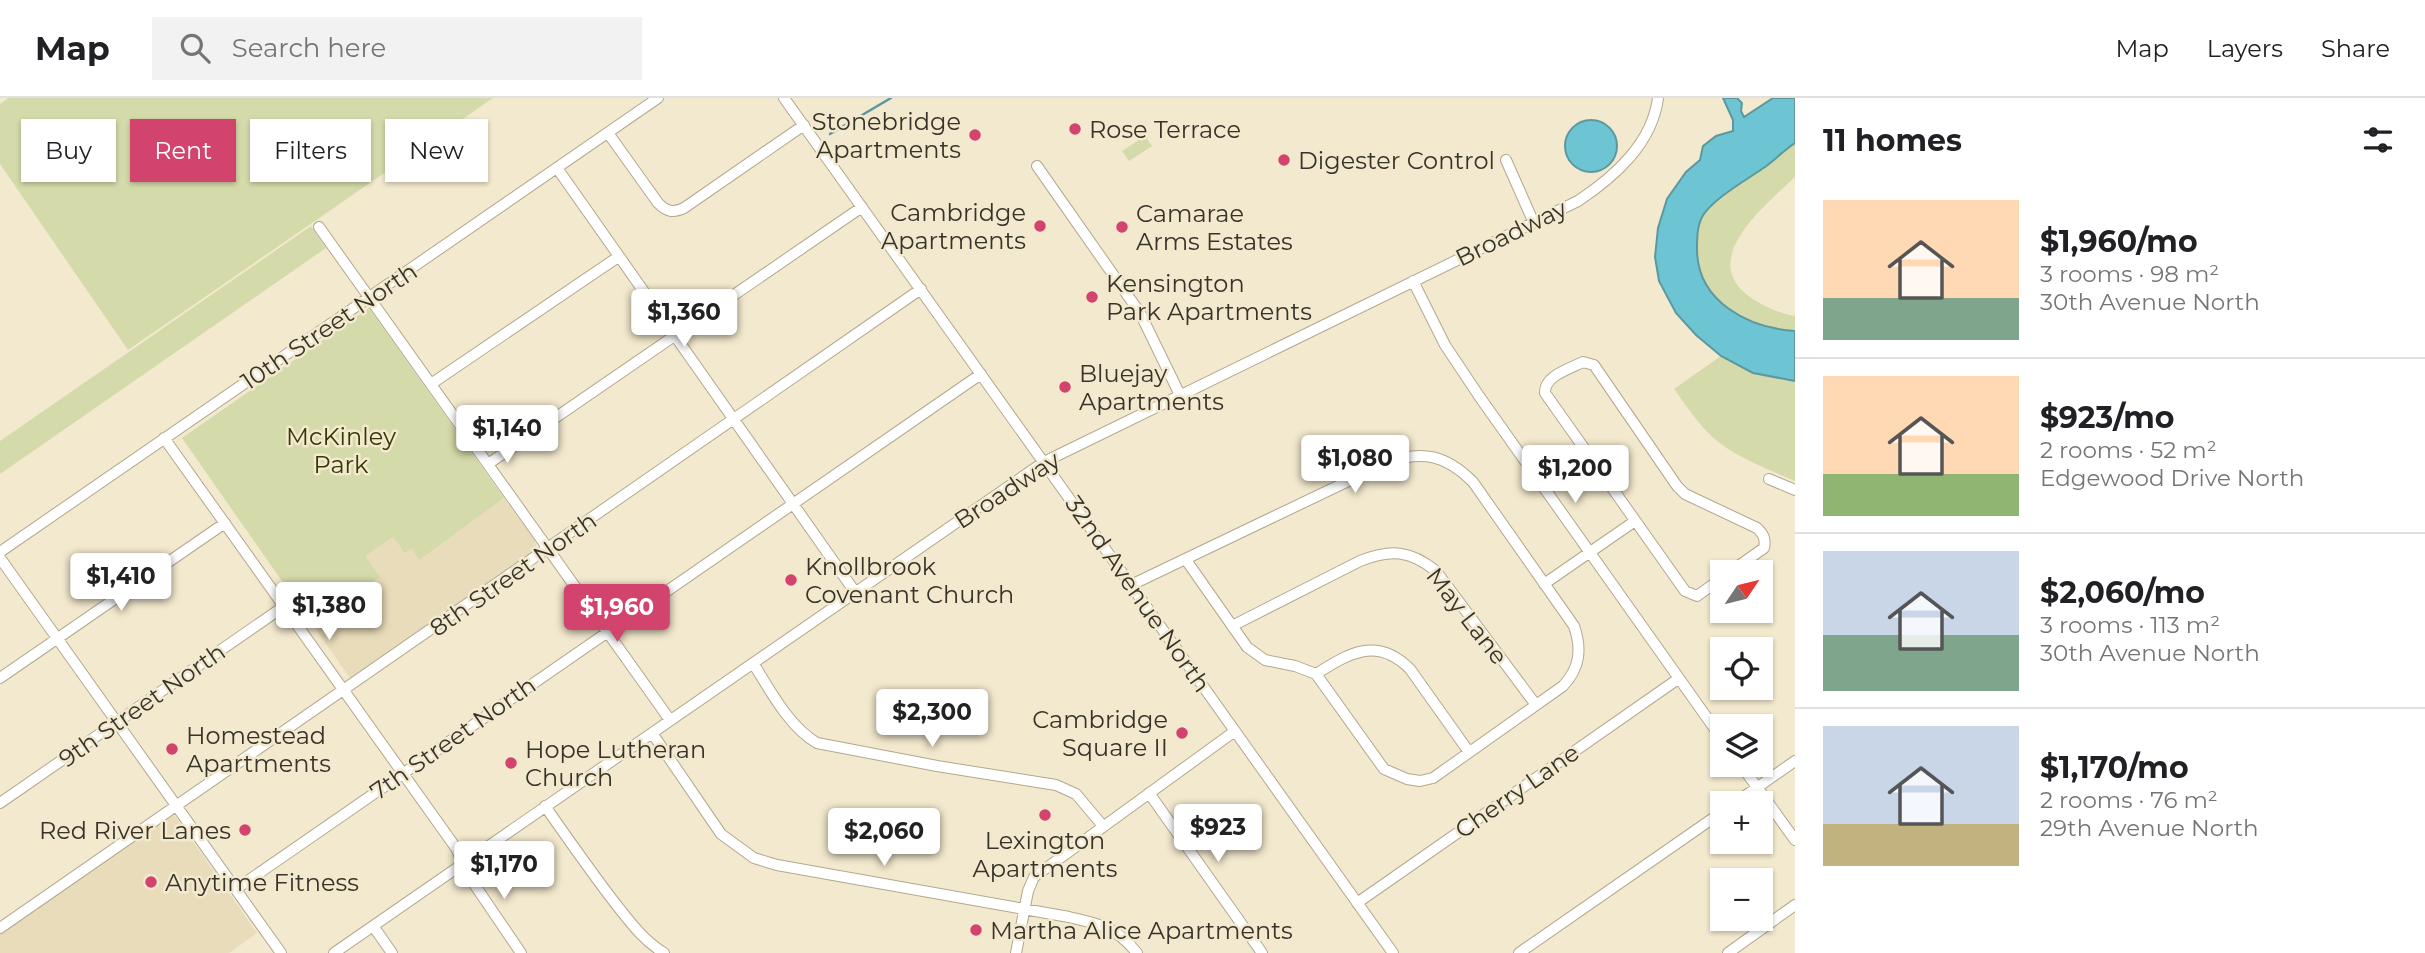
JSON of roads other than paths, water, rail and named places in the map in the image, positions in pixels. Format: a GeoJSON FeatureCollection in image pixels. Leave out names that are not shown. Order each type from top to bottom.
{"type":"FeatureCollection","features":[{"type":"Feature","properties":{"kind":"street","name":"10th Street North"},"geometry":{"type":"LineString","coordinates":[[0,552],[658,98]]}},
{"type":"Feature","properties":{"kind":"street","name":"32nd Avenue North"},"geometry":{"type":"LineString","coordinates":[[784,98],[1393,953]]}},
{"type":"Feature","properties":{"kind":"street","name":"Broadway"},"geometry":{"type":"LineString","coordinates":[[334,953],[1044,462],[1578,201],[1616,173],[1634,152],[1647,131],[1658,98]]}},
{"type":"Feature","properties":{"kind":"street"},"geometry":{"type":"LineString","coordinates":[[608,133],[658,203],[665,210],[674,212],[684,208],[804,125]]}},
{"type":"Feature","properties":{"kind":"street"},"geometry":{"type":"LineString","coordinates":[[1506,160],[1533,221]]}},
{"type":"Feature","properties":{"kind":"street"},"geometry":{"type":"LineString","coordinates":[[1037,166],[1133,301],[1180,395]]}},
{"type":"Feature","properties":{"kind":"street"},"geometry":{"type":"LineString","coordinates":[[557,168],[855,592]]}},
{"type":"Feature","properties":{"kind":"street"},"geometry":{"type":"LineString","coordinates":[[488,464],[862,207]]}},
{"type":"Feature","properties":{"kind":"street"},"geometry":{"type":"LineString","coordinates":[[319,227],[670,720]]}},
{"type":"Feature","properties":{"kind":"street"},"geometry":{"type":"LineString","coordinates":[[431,384],[618,257]]}},
{"type":"Feature","properties":{"kind":"street"},"geometry":{"type":"LineString","coordinates":[[1413,281],[1445,345],[1710,723]]}},
{"type":"Feature","properties":{"kind":"street","name":"8th Street North"},"geometry":{"type":"LineString","coordinates":[[0,928],[921,289]]}},
{"type":"Feature","properties":{"kind":"street"},"geometry":{"type":"LineString","coordinates":[[1710,587],[1697,596],[1685,591],[1545,393],[1549,380],[1583,362],[1594,365],[1685,494],[1756,528],[1763,534],[1764,548],[1747,560]]}},
{"type":"Feature","properties":{"kind":"street","name":"7th Street North"},"geometry":{"type":"LineString","coordinates":[[236,889],[981,374]]}},
{"type":"Feature","properties":{"kind":"street"},"geometry":{"type":"LineString","coordinates":[[164,438],[456,848],[470,878],[521,953]]}},
{"type":"Feature","properties":{"kind":"street"},"geometry":{"type":"LineString","coordinates":[[1131,585],[1388,462],[1418,455],[1434,457],[1462,471],[1473,482],[1574,626],[1580,651],[1578,664],[1572,676],[1536,705],[1433,778],[1408,779],[1384,769],[1316,674],[1295,666],[1265,660],[1247,647],[1186,560]]}},
{"type":"Feature","properties":{"kind":"street"},"geometry":{"type":"LineString","coordinates":[[1769,479],[1795,490]]}},
{"type":"Feature","properties":{"kind":"street"},"geometry":{"type":"LineString","coordinates":[[1544,584],[1635,521]]}},
{"type":"Feature","properties":{"kind":"street"},"geometry":{"type":"LineString","coordinates":[[0,678],[225,523]]}},
{"type":"Feature","properties":{"kind":"street","name":"May Lane"},"geometry":{"type":"LineString","coordinates":[[1232,626],[1360,561],[1376,555],[1400,552],[1425,562],[1436,571],[1536,705]]}},
{"type":"Feature","properties":{"kind":"street"},"geometry":{"type":"LineString","coordinates":[[0,558],[281,953]]}},
{"type":"Feature","properties":{"kind":"street","name":"9th Street North"},"geometry":{"type":"LineString","coordinates":[[0,803],[283,607]]}},
{"type":"Feature","properties":{"kind":"street"},"geometry":{"type":"LineString","coordinates":[[1316,674],[1338,660],[1368,650],[1398,657],[1410,669],[1469,752]]}},
{"type":"Feature","properties":{"kind":"street"},"geometry":{"type":"LineString","coordinates":[[753,663],[795,724],[805,736],[817,743],[1056,785],[1076,794],[1103,826]]}},
{"type":"Feature","properties":{"kind":"street","name":"Cherry Lane"},"geometry":{"type":"LineString","coordinates":[[1357,903],[1678,679]]}},
{"type":"Feature","properties":{"kind":"street"},"geometry":{"type":"LineString","coordinates":[[1016,953],[1024,908],[1034,877],[1235,731]]}},
{"type":"Feature","properties":{"kind":"street"},"geometry":{"type":"LineString","coordinates":[[652,733],[721,834],[754,858],[777,865],[1024,908],[1103,925],[1118,932],[1137,953]]}},
{"type":"Feature","properties":{"kind":"street"},"geometry":{"type":"LineString","coordinates":[[1753,791],[1795,761]]}},
{"type":"Feature","properties":{"kind":"street"},"geometry":{"type":"LineString","coordinates":[[1749,777],[1795,840]]}},
{"type":"Feature","properties":{"kind":"street"},"geometry":{"type":"LineString","coordinates":[[1149,793],[1262,953]]}},
{"type":"Feature","properties":{"kind":"street"},"geometry":{"type":"LineString","coordinates":[[545,806],[637,930],[650,944],[664,953]]}},
{"type":"Feature","properties":{"kind":"street"},"geometry":{"type":"LineString","coordinates":[[1519,953],[1710,820]]}},
{"type":"Feature","properties":{"kind":"street"},"geometry":{"type":"LineString","coordinates":[[1728,953],[1795,905]]}},
{"type":"Feature","properties":{"kind":"street"},"geometry":{"type":"LineString","coordinates":[[373,926],[392,953]]}},
{"type":"Feature","properties":{"kind":"water"},"geometry":{"type":"Polygon","coordinates":[[[1723,98],[1737,98],[1742,103],[1741,111],[1744,117],[1773,98],[1795,98],[1795,143],[1707,210],[1699,225],[1697,249],[1699,268],[1706,284],[1729,309],[1760,324],[1795,331],[1795,381],[1753,373],[1721,356],[1676,313],[1659,281],[1655,257],[1658,228],[1667,199],[1686,172],[1700,160],[1703,146],[1716,136],[1733,131],[1733,120],[1723,98]]]}},
{"type":"Feature","properties":{"kind":"water"},"geometry":{"type":"Polygon","coordinates":[[[1591,120],[1601,122],[1609,128],[1615,136],[1615,156],[1609,164],[1601,170],[1591,172],[1581,170],[1573,164],[1567,156],[1565,146],[1567,136],[1573,128],[1581,122],[1591,120]]]}},
{"type":"Feature","properties":{"kind":"waterway"},"geometry":{"type":"LineString","coordinates":[[830,134],[891,98]]}},
{"type":"Feature","properties":{"kind":"place","name":"Rose Terrace"},"geometry":{"type":"Point","coordinates":[1075,129]}},
{"type":"Feature","properties":{"kind":"place","name":"Stonebridge Apartments"},"geometry":{"type":"Point","coordinates":[975,135]}},
{"type":"Feature","properties":{"kind":"place","name":"Digester Control"},"geometry":{"type":"Point","coordinates":[1284,160]}},
{"type":"Feature","properties":{"kind":"place","name":"Cambridge Apartments"},"geometry":{"type":"Point","coordinates":[1040,226]}},
{"type":"Feature","properties":{"kind":"place","name":"Camarae Arms Estates"},"geometry":{"type":"Point","coordinates":[1122,227]}},
{"type":"Feature","properties":{"kind":"place","name":"Kensington Park Apartments"},"geometry":{"type":"Point","coordinates":[1092,297]}},
{"type":"Feature","properties":{"kind":"place","name":"Bluejay Apartments"},"geometry":{"type":"Point","coordinates":[1065,387]}},
{"type":"Feature","properties":{"kind":"place","name":"Knollbrook Covenant Church"},"geometry":{"type":"Point","coordinates":[791,580]}},
{"type":"Feature","properties":{"kind":"place","name":"Cambridge Square II"},"geometry":{"type":"Point","coordinates":[1182,733]}},
{"type":"Feature","properties":{"kind":"place","name":"Homestead Apartments"},"geometry":{"type":"Point","coordinates":[172,749]}},
{"type":"Feature","properties":{"kind":"place","name":"Hope Lutheran Church"},"geometry":{"type":"Point","coordinates":[511,763]}},
{"type":"Feature","properties":{"kind":"place","name":"Lexington Apartments"},"geometry":{"type":"Point","coordinates":[1045,815]}},
{"type":"Feature","properties":{"kind":"place","name":"Red River Lanes"},"geometry":{"type":"Point","coordinates":[245,830]}},
{"type":"Feature","properties":{"kind":"place","name":"Anytime Fitness"},"geometry":{"type":"Point","coordinates":[151,882]}},
{"type":"Feature","properties":{"kind":"place","name":"Martha Alice Apartments"},"geometry":{"type":"Point","coordinates":[976,930]}},
{"type":"Feature","properties":{"kind":"park label","name":"McKinley Park"},"geometry":{"type":"Point","coordinates":[341,450]}}]}
